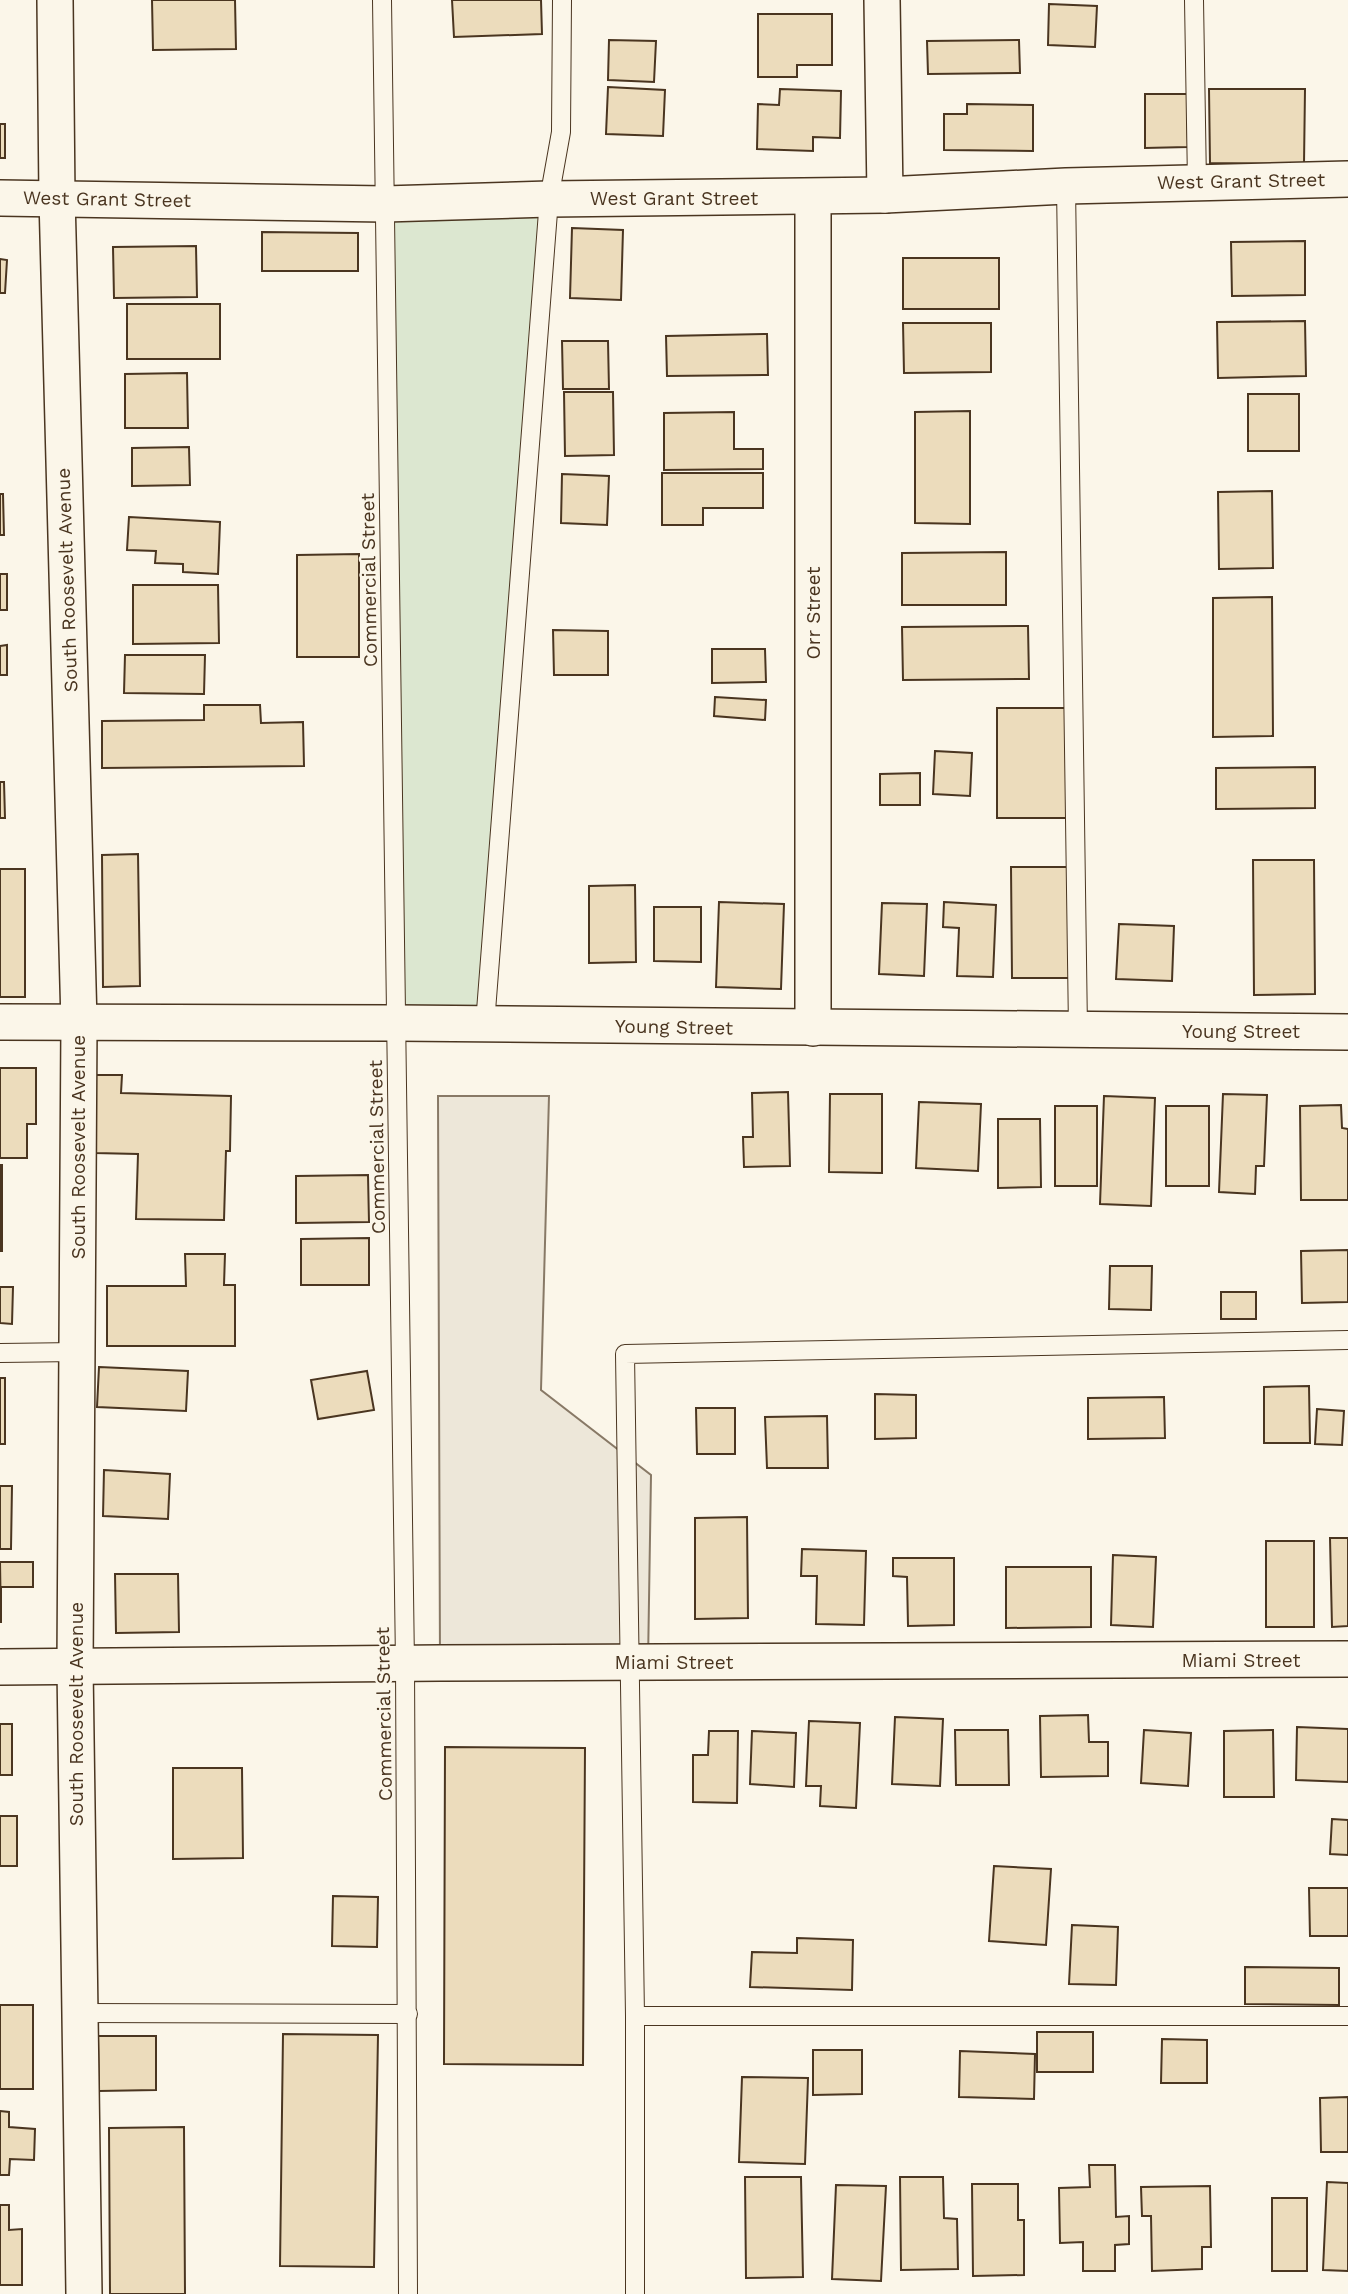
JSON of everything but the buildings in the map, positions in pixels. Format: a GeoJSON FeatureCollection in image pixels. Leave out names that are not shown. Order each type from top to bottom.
{"type":"FeatureCollection","features":[{"type":"Feature","properties":{"kind":"street","name":"South Roosevelt Avenue"},"geometry":{"type":"LineString","coordinates":[[55,0],[57,198],[79,1023],[75,1667],[84,2294]]}},
{"type":"Feature","properties":{"kind":"street"},"geometry":{"type":"LineString","coordinates":[[882,0],[885,195]]}},
{"type":"Feature","properties":{"kind":"street","name":"West Grant Street"},"geometry":{"type":"LineString","coordinates":[[0,198],[385,204],[549,199],[813,197],[1066,186],[1348,179]]}},
{"type":"Feature","properties":{"kind":"street","name":"Orr Street"},"geometry":{"type":"LineString","coordinates":[[813,197],[813,1028]]}},
{"type":"Feature","properties":{"kind":"street","name":"Young Street"},"geometry":{"type":"LineString","coordinates":[[0,1022],[1348,1032]]}},
{"type":"Feature","properties":{"kind":"street","name":"Miami Street"},"geometry":{"type":"LineString","coordinates":[[0,1667],[1348,1659]]}},
{"type":"Feature","properties":{"kind":"lane","name":"Commercial Street"},"geometry":{"type":"LineString","coordinates":[[382,0],[405,1664],[408,2294]]}},
{"type":"Feature","properties":{"kind":"lane"},"geometry":{"type":"LineString","coordinates":[[485,1024],[549,199],[562,132],[562,0]]}},
{"type":"Feature","properties":{"kind":"lane"},"geometry":{"type":"LineString","coordinates":[[1194,0],[1197,183]]}},
{"type":"Feature","properties":{"kind":"lane"},"geometry":{"type":"LineString","coordinates":[[1066,186],[1078,1030]]}},
{"type":"Feature","properties":{"kind":"lane"},"geometry":{"type":"LineString","coordinates":[[635,2294],[635,2016],[625,1354],[1348,1340]]}},
{"type":"Feature","properties":{"kind":"lane"},"geometry":{"type":"LineString","coordinates":[[0,1353],[77,1352]]}},
{"type":"Feature","properties":{"kind":"lane"},"geometry":{"type":"LineString","coordinates":[[80,2013],[408,2014]]}},
{"type":"Feature","properties":{"kind":"lane"},"geometry":{"type":"LineString","coordinates":[[635,2016],[1348,2015]]}},
{"type":"Feature","properties":{"kind":"green space"},"geometry":{"type":"Polygon","coordinates":[[[549,199],[485,1024],[397,1023],[385,204],[549,199]]]}},
{"type":"Feature","properties":{"kind":"shaded area"},"geometry":{"type":"Polygon","coordinates":[[[438,1096],[549,1096],[541,1390],[651,1475],[648,1663],[440,1663],[438,1096]]]}}]}
